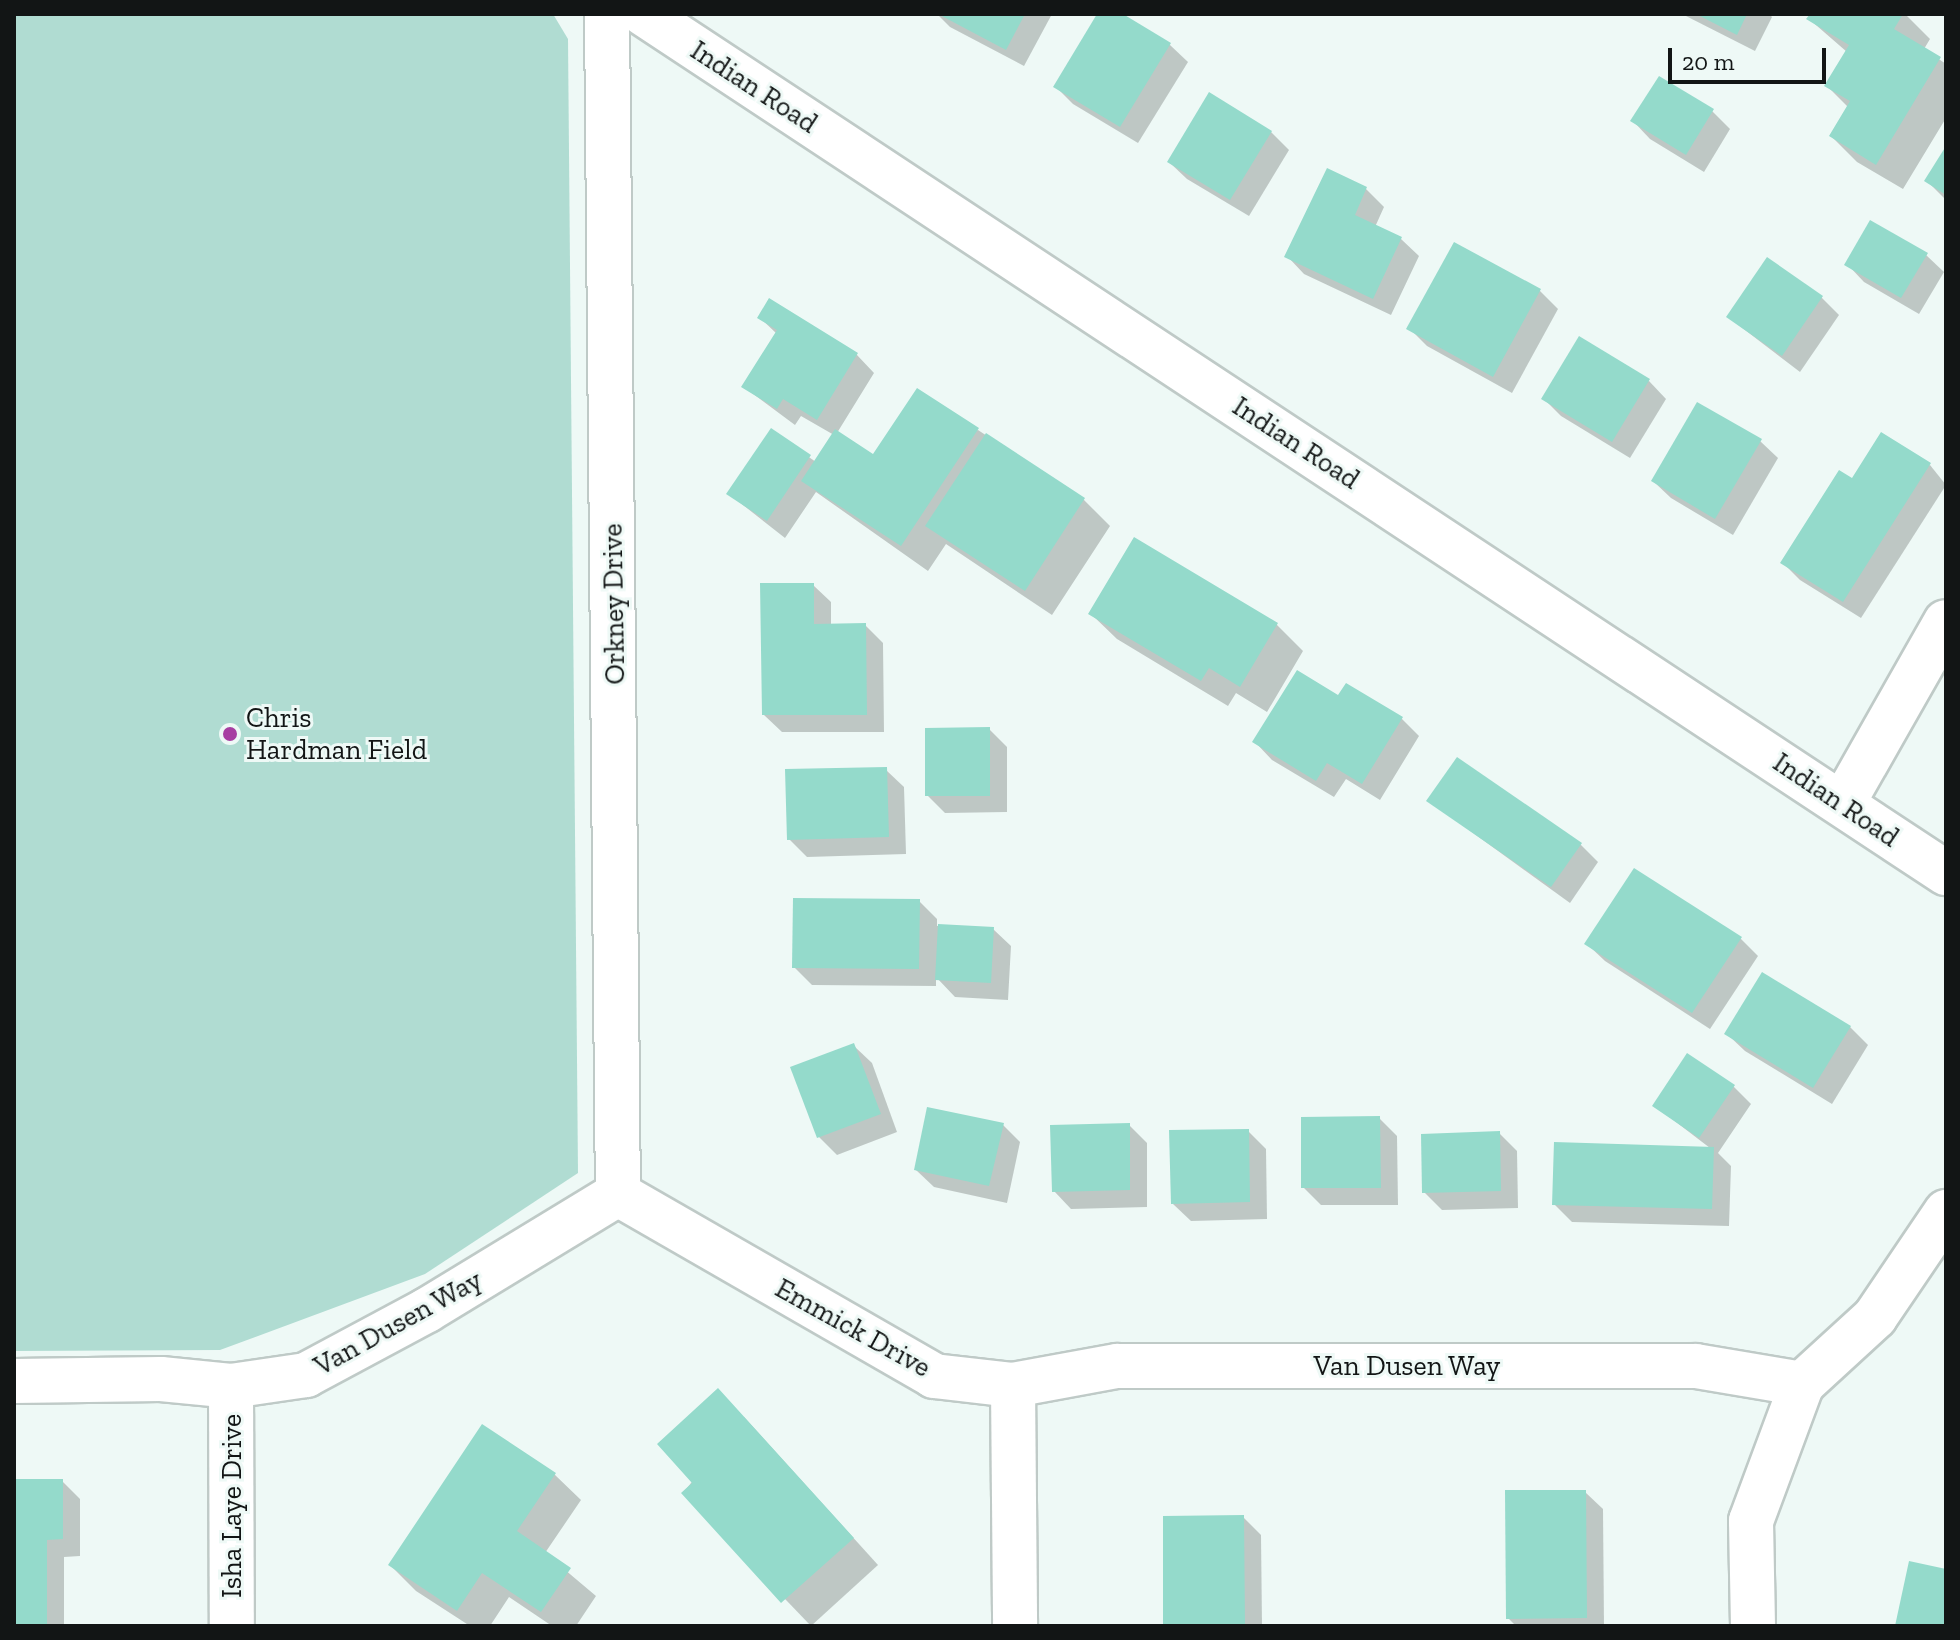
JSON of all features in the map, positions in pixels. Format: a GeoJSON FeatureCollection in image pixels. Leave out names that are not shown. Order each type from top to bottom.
{"type":"FeatureCollection","features":[{"type":"Feature","properties":{"kind":"street","name":"Orkney Drive"},"geometry":{"type":"LineString","coordinates":[[607,14],[618,1194]]}},
{"type":"Feature","properties":{"kind":"street","name":"Indian Road"},"geometry":{"type":"LineString","coordinates":[[644,14],[1946,873]]}},
{"type":"Feature","properties":{"kind":"street"},"geometry":{"type":"LineString","coordinates":[[1843,803],[1946,622]]}},
{"type":"Feature","properties":{"kind":"street","name":"Emmick Drive"},"geometry":{"type":"LineString","coordinates":[[618,1194],[934,1376],[1013,1385]]}},
{"type":"Feature","properties":{"kind":"street","name":"Van Dusen Way"},"geometry":{"type":"LineString","coordinates":[[14,1381],[161,1379],[231,1386],[306,1375],[427,1310],[618,1194]]}},
{"type":"Feature","properties":{"kind":"street"},"geometry":{"type":"LineString","coordinates":[[1753,1626],[1751,1521],[1802,1384],[1875,1317],[1946,1212]]}},
{"type":"Feature","properties":{"kind":"street","name":"Van Dusen Way"},"geometry":{"type":"LineString","coordinates":[[1013,1385],[1117,1366],[1696,1366],[1802,1384]]}},
{"type":"Feature","properties":{"kind":"street"},"geometry":{"type":"LineString","coordinates":[[1013,1385],[1015,1626]]}},
{"type":"Feature","properties":{"kind":"street","name":"Isha Laye Drive"},"geometry":{"type":"LineString","coordinates":[[231,1386],[232,1626]]}},
{"type":"Feature","properties":{"kind":"green space"},"geometry":{"type":"Polygon","coordinates":[[[14,14],[553,14],[568,39],[578,1173],[425,1274],[220,1350],[14,1351],[14,14]]]}},
{"type":"Feature","properties":{"kind":"building"},"geometry":{"type":"Polygon","coordinates":[[[938,14],[1025,14],[1006,50],[938,14]]]}},
{"type":"Feature","properties":{"kind":"building"},"geometry":{"type":"Polygon","coordinates":[[[1097,14],[1123,14],[1171,43],[1120,127],[1053,87],[1097,14]]]}},
{"type":"Feature","properties":{"kind":"building"},"geometry":{"type":"Polygon","coordinates":[[[1696,14],[1747,14],[1737,35],[1696,14]]]}},
{"type":"Feature","properties":{"kind":"building"},"geometry":{"type":"Polygon","coordinates":[[[1810,14],[1903,14],[1894,29],[1941,57],[1876,165],[1829,136],[1850,101],[1824,86],[1849,45],[1806,19],[1810,14]]]}},
{"type":"Feature","properties":{"kind":"building"},"geometry":{"type":"Polygon","coordinates":[[[1659,76],[1714,109],[1686,155],[1630,121],[1659,76]]]}},
{"type":"Feature","properties":{"kind":"building"},"geometry":{"type":"Polygon","coordinates":[[[1209,92],[1272,131],[1230,200],[1167,162],[1209,92]]]}},
{"type":"Feature","properties":{"kind":"building"},"geometry":{"type":"Polygon","coordinates":[[[1946,146],[1946,195],[1924,181],[1946,146]]]}},
{"type":"Feature","properties":{"kind":"building"},"geometry":{"type":"Polygon","coordinates":[[[1327,168],[1367,187],[1355,215],[1402,237],[1373,299],[1284,257],[1327,168]]]}},
{"type":"Feature","properties":{"kind":"building"},"geometry":{"type":"Polygon","coordinates":[[[1870,220],[1928,253],[1901,298],[1844,265],[1870,220]]]}},
{"type":"Feature","properties":{"kind":"building"},"geometry":{"type":"Polygon","coordinates":[[[1454,242],[1541,289],[1493,377],[1406,329],[1454,242]]]}},
{"type":"Feature","properties":{"kind":"building"},"geometry":{"type":"Polygon","coordinates":[[[1767,257],[1823,296],[1782,356],[1726,317],[1767,257]]]}},
{"type":"Feature","properties":{"kind":"building"},"geometry":{"type":"Polygon","coordinates":[[[769,298],[858,353],[817,420],[783,399],[777,409],[741,387],[777,330],[757,318],[769,298]]]}},
{"type":"Feature","properties":{"kind":"building"},"geometry":{"type":"Polygon","coordinates":[[[1579,336],[1650,379],[1612,442],[1541,399],[1579,336]]]}},
{"type":"Feature","properties":{"kind":"building"},"geometry":{"type":"Polygon","coordinates":[[[917,388],[979,428],[901,546],[801,481],[835,429],[873,454],[917,388]]]}},
{"type":"Feature","properties":{"kind":"building"},"geometry":{"type":"Polygon","coordinates":[[[1697,402],[1762,439],[1715,519],[1651,481],[1697,402]]]}},
{"type":"Feature","properties":{"kind":"building"},"geometry":{"type":"Polygon","coordinates":[[[771,428],[811,455],[767,521],[726,494],[771,428]]]}},
{"type":"Feature","properties":{"kind":"building"},"geometry":{"type":"Polygon","coordinates":[[[1881,432],[1931,463],[1843,602],[1780,563],[1839,470],[1852,478],[1881,432]]]}},
{"type":"Feature","properties":{"kind":"building"},"geometry":{"type":"Polygon","coordinates":[[[986,433],[1085,498],[1025,591],[925,526],[986,433]]]}},
{"type":"Feature","properties":{"kind":"building"},"geometry":{"type":"Polygon","coordinates":[[[1134,537],[1278,623],[1240,687],[1209,668],[1201,681],[1088,614],[1134,537]]]}},
{"type":"Feature","properties":{"kind":"building"},"geometry":{"type":"Polygon","coordinates":[[[760,583],[814,583],[814,624],[866,623],[867,715],[762,715],[760,583]]]}},
{"type":"Feature","properties":{"kind":"building"},"geometry":{"type":"Polygon","coordinates":[[[1297,670],[1338,695],[1346,683],[1403,717],[1362,784],[1327,763],[1316,781],[1252,742],[1297,670]]]}},
{"type":"Feature","properties":{"kind":"building"},"geometry":{"type":"Polygon","coordinates":[[[990,727],[990,796],[925,796],[925,728],[990,727]]]}},
{"type":"Feature","properties":{"kind":"building"},"geometry":{"type":"Polygon","coordinates":[[[1457,757],[1582,843],[1551,887],[1426,801],[1457,757]]]}},
{"type":"Feature","properties":{"kind":"building"},"geometry":{"type":"Polygon","coordinates":[[[887,767],[889,837],[787,840],[785,769],[887,767]]]}},
{"type":"Feature","properties":{"kind":"building"},"geometry":{"type":"Polygon","coordinates":[[[1634,868],[1742,937],[1692,1013],[1584,944],[1634,868]]]}},
{"type":"Feature","properties":{"kind":"building"},"geometry":{"type":"Polygon","coordinates":[[[793,898],[920,899],[919,969],[792,968],[793,898]]]}},
{"type":"Feature","properties":{"kind":"building"},"geometry":{"type":"Polygon","coordinates":[[[938,924],[994,927],[991,983],[935,980],[938,924]]]}},
{"type":"Feature","properties":{"kind":"building"},"geometry":{"type":"Polygon","coordinates":[[[1762,972],[1851,1026],[1813,1088],[1724,1034],[1762,972]]]}},
{"type":"Feature","properties":{"kind":"building"},"geometry":{"type":"Polygon","coordinates":[[[854,1043],[881,1114],[817,1138],[790,1067],[854,1043]]]}},
{"type":"Feature","properties":{"kind":"building"},"geometry":{"type":"Polygon","coordinates":[[[1687,1053],[1735,1085],[1699,1138],[1652,1106],[1687,1053]]]}},
{"type":"Feature","properties":{"kind":"building"},"geometry":{"type":"Polygon","coordinates":[[[927,1107],[1004,1123],[989,1186],[914,1170],[927,1107]]]}},
{"type":"Feature","properties":{"kind":"building"},"geometry":{"type":"Polygon","coordinates":[[[1380,1116],[1381,1188],[1301,1188],[1301,1117],[1380,1116]]]}},
{"type":"Feature","properties":{"kind":"building"},"geometry":{"type":"Polygon","coordinates":[[[1130,1123],[1130,1190],[1052,1192],[1050,1125],[1130,1123]]]}},
{"type":"Feature","properties":{"kind":"building"},"geometry":{"type":"Polygon","coordinates":[[[1249,1129],[1250,1202],[1171,1204],[1169,1130],[1249,1129]]]}},
{"type":"Feature","properties":{"kind":"building"},"geometry":{"type":"Polygon","coordinates":[[[1500,1131],[1501,1191],[1422,1193],[1421,1134],[1500,1131]]]}},
{"type":"Feature","properties":{"kind":"building"},"geometry":{"type":"Polygon","coordinates":[[[1554,1142],[1714,1147],[1712,1209],[1552,1205],[1554,1142]]]}},
{"type":"Feature","properties":{"kind":"building"},"geometry":{"type":"Polygon","coordinates":[[[718,1388],[854,1538],[781,1603],[681,1493],[692,1483],[657,1444],[718,1388]]]}},
{"type":"Feature","properties":{"kind":"building"},"geometry":{"type":"Polygon","coordinates":[[[482,1424],[556,1473],[517,1531],[571,1568],[541,1612],[482,1573],[457,1611],[388,1565],[482,1424]]]}},
{"type":"Feature","properties":{"kind":"building"},"geometry":{"type":"Polygon","coordinates":[[[14,1479],[63,1479],[63,1539],[47,1540],[47,1626],[14,1626],[14,1479]]]}},
{"type":"Feature","properties":{"kind":"building"},"geometry":{"type":"Polygon","coordinates":[[[1505,1490],[1586,1490],[1587,1618],[1506,1619],[1505,1490]]]}},
{"type":"Feature","properties":{"kind":"building"},"geometry":{"type":"Polygon","coordinates":[[[1244,1515],[1245,1626],[1163,1626],[1163,1516],[1244,1515]]]}},
{"type":"Feature","properties":{"kind":"building"},"geometry":{"type":"Polygon","coordinates":[[[1909,1561],[1946,1569],[1946,1626],[1895,1626],[1909,1561]]]}},
{"type":"Feature","properties":{"kind":"place","name":"Chris Hardman Field"},"geometry":{"type":"Point","coordinates":[230,734]}}]}
